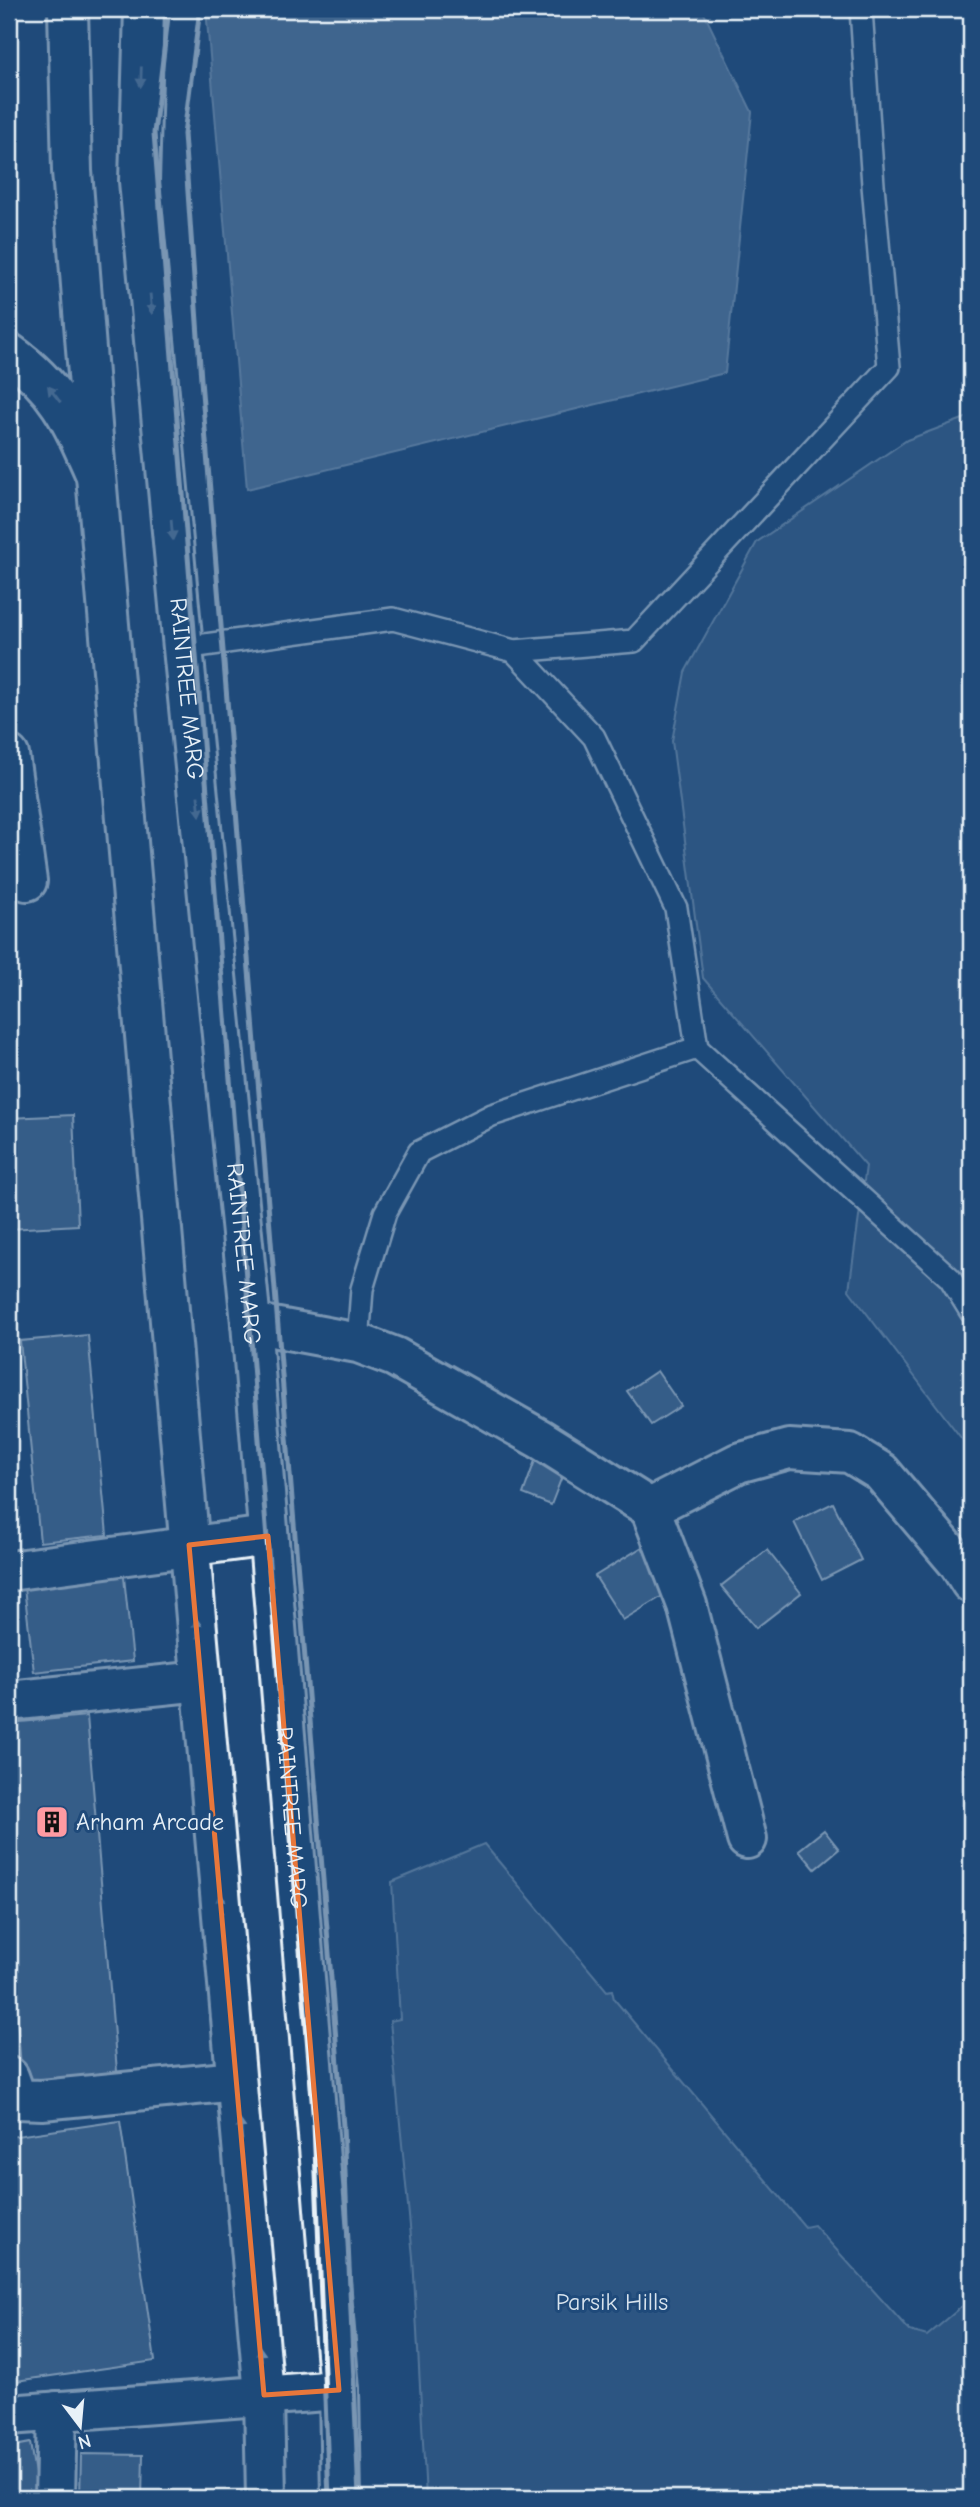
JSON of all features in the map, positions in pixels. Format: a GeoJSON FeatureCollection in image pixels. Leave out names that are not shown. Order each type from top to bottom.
{"type":"FeatureCollection","features":[{"type":"Feature","properties":{"kind":"main road"},"geometry":{"type":"LineString","coordinates":[[68,9],[72,171],[96,476],[264,2395],[266,2498]]}},
{"type":"Feature","properties":{"kind":"main road","name":"RAINTREE MARG"},"geometry":{"type":"LineString","coordinates":[[144,9],[139,181],[251,1323],[339,2390],[341,2498]]}},
{"type":"Feature","properties":{"kind":"main road"},"geometry":{"type":"LineString","coordinates":[[9,353],[54,393],[74,424],[96,476]]}},
{"type":"Feature","properties":{"kind":"main road"},"geometry":{"type":"LineString","coordinates":[[9,755],[27,881]]}},
{"type":"Feature","properties":{"kind":"main road"},"geometry":{"type":"LineString","coordinates":[[251,1323],[358,1343],[395,1357],[540,1440],[650,1508],[687,1605],[747,1839]]}},
{"type":"Feature","properties":{"kind":"main road"},"geometry":{"type":"LineString","coordinates":[[650,1508],[738,1463],[789,1449],[850,1453],[881,1472],[959,1564],[971,1583]]}},
{"type":"Feature","properties":{"kind":"main road"},"geometry":{"type":"LineString","coordinates":[[9,1571],[268,1536]]}},
{"type":"Feature","properties":{"kind":"main road"},"geometry":{"type":"LineString","coordinates":[[9,1701],[201,1681]]}},
{"type":"Feature","properties":{"kind":"main road"},"geometry":{"type":"LineString","coordinates":[[9,2077],[18,2099],[42,2100],[236,2081]]}},
{"type":"Feature","properties":{"kind":"main road"},"geometry":{"type":"LineString","coordinates":[[9,2415],[339,2390]]}},
{"type":"Feature","properties":{"kind":"main road"},"geometry":{"type":"LineString","coordinates":[[55,2498],[57,2411]]}},
{"type":"Feature","properties":{"kind":"lane"},"geometry":{"type":"LineString","coordinates":[[183,648],[393,619],[514,651],[634,641],[888,367],[861,9]]}},
{"type":"Feature","properties":{"kind":"lane"},"geometry":{"type":"LineString","coordinates":[[514,651],[594,737],[676,908],[697,1048],[950,1278],[971,1312]]}},
{"type":"Feature","properties":{"kind":"lane"},"geometry":{"type":"LineString","coordinates":[[358,1343],[362,1289],[385,1213],[419,1152],[492,1115],[697,1048]]}},
{"type":"Feature","properties":{"kind":"highlighted area"},"geometry":{"type":"Polygon","coordinates":[[[268,1536],[339,2390],[264,2395],[189,1545],[268,1536]]]}},
{"type":"Feature","properties":{"kind":"green space"},"geometry":{"type":"Polygon","coordinates":[[[971,416],[971,1451],[849,1290],[866,1166],[703,978],[672,741],[685,672],[757,542],[907,440],[971,416]]]}},
{"type":"Feature","properties":{"kind":"green space","name":"Parsik Hills"},"geometry":{"type":"Polygon","coordinates":[[[484,1844],[607,1991],[612,1990],[614,1999],[805,2227],[814,2225],[910,2331],[927,2336],[971,2299],[971,2498],[426,2498],[413,2257],[390,2021],[400,2019],[392,1882],[484,1844]]]}},
{"type":"Feature","properties":{"kind":"shaded area"},"geometry":{"type":"Polygon","coordinates":[[[206,9],[702,9],[752,112],[725,373],[247,489],[206,9]]]}},
{"type":"Feature","properties":{"kind":"building"},"geometry":{"type":"Polygon","coordinates":[[[73,1115],[78,1225],[9,1229],[9,1118],[73,1115]]]}},
{"type":"Feature","properties":{"kind":"building"},"geometry":{"type":"Polygon","coordinates":[[[88,1335],[107,1535],[40,1542],[20,1341],[88,1335]]]}},
{"type":"Feature","properties":{"kind":"building"},"geometry":{"type":"Polygon","coordinates":[[[657,1371],[681,1406],[651,1425],[627,1391],[657,1371]]]}},
{"type":"Feature","properties":{"kind":"building"},"geometry":{"type":"Polygon","coordinates":[[[537,1455],[566,1466],[551,1505],[523,1494],[537,1455]]]}},
{"type":"Feature","properties":{"kind":"building"},"geometry":{"type":"Polygon","coordinates":[[[833,1503],[861,1560],[822,1580],[794,1522],[833,1503]]]}},
{"type":"Feature","properties":{"kind":"building"},"geometry":{"type":"Polygon","coordinates":[[[644,1546],[671,1591],[623,1620],[595,1576],[644,1546]]]}},
{"type":"Feature","properties":{"kind":"building"},"geometry":{"type":"Polygon","coordinates":[[[767,1550],[801,1593],[756,1628],[721,1586],[767,1550]]]}},
{"type":"Feature","properties":{"kind":"building"},"geometry":{"type":"Polygon","coordinates":[[[123,1568],[133,1661],[34,1672],[23,1579],[123,1568]]]}},
{"type":"Feature","properties":{"kind":"building","name":"Arham Arcade"},"geometry":{"type":"Polygon","coordinates":[[[87,1716],[118,2083],[23,2091],[9,1921],[9,1723],[87,1716]]]}},
{"type":"Feature","properties":{"kind":"building"},"geometry":{"type":"Polygon","coordinates":[[[824,1830],[839,1849],[815,1869],[799,1850],[824,1830]]]}},
{"type":"Feature","properties":{"kind":"building"},"geometry":{"type":"Polygon","coordinates":[[[120,2121],[155,2361],[9,2382],[9,2137],[120,2121]]]}},
{"type":"Feature","properties":{"kind":"building"},"geometry":{"type":"Polygon","coordinates":[[[30,2443],[39,2498],[9,2498],[9,2447],[30,2443]]]}},
{"type":"Feature","properties":{"kind":"building"},"geometry":{"type":"Polygon","coordinates":[[[81,2454],[143,2455],[142,2498],[80,2498],[81,2454]]]}},
{"type":"Feature","properties":{"kind":"railway"},"geometry":{"type":"LineString","coordinates":[[169,9],[154,133],[314,2124],[329,2498]]}},
{"type":"Feature","properties":{"kind":"railway"},"geometry":{"type":"LineString","coordinates":[[200,9],[184,134],[201,380],[343,2126],[359,2498]]}},
{"type":"Feature","properties":{"kind":"place","name":"Arham Arcade"},"geometry":{"type":"Point","coordinates":[52,1822]}}]}
